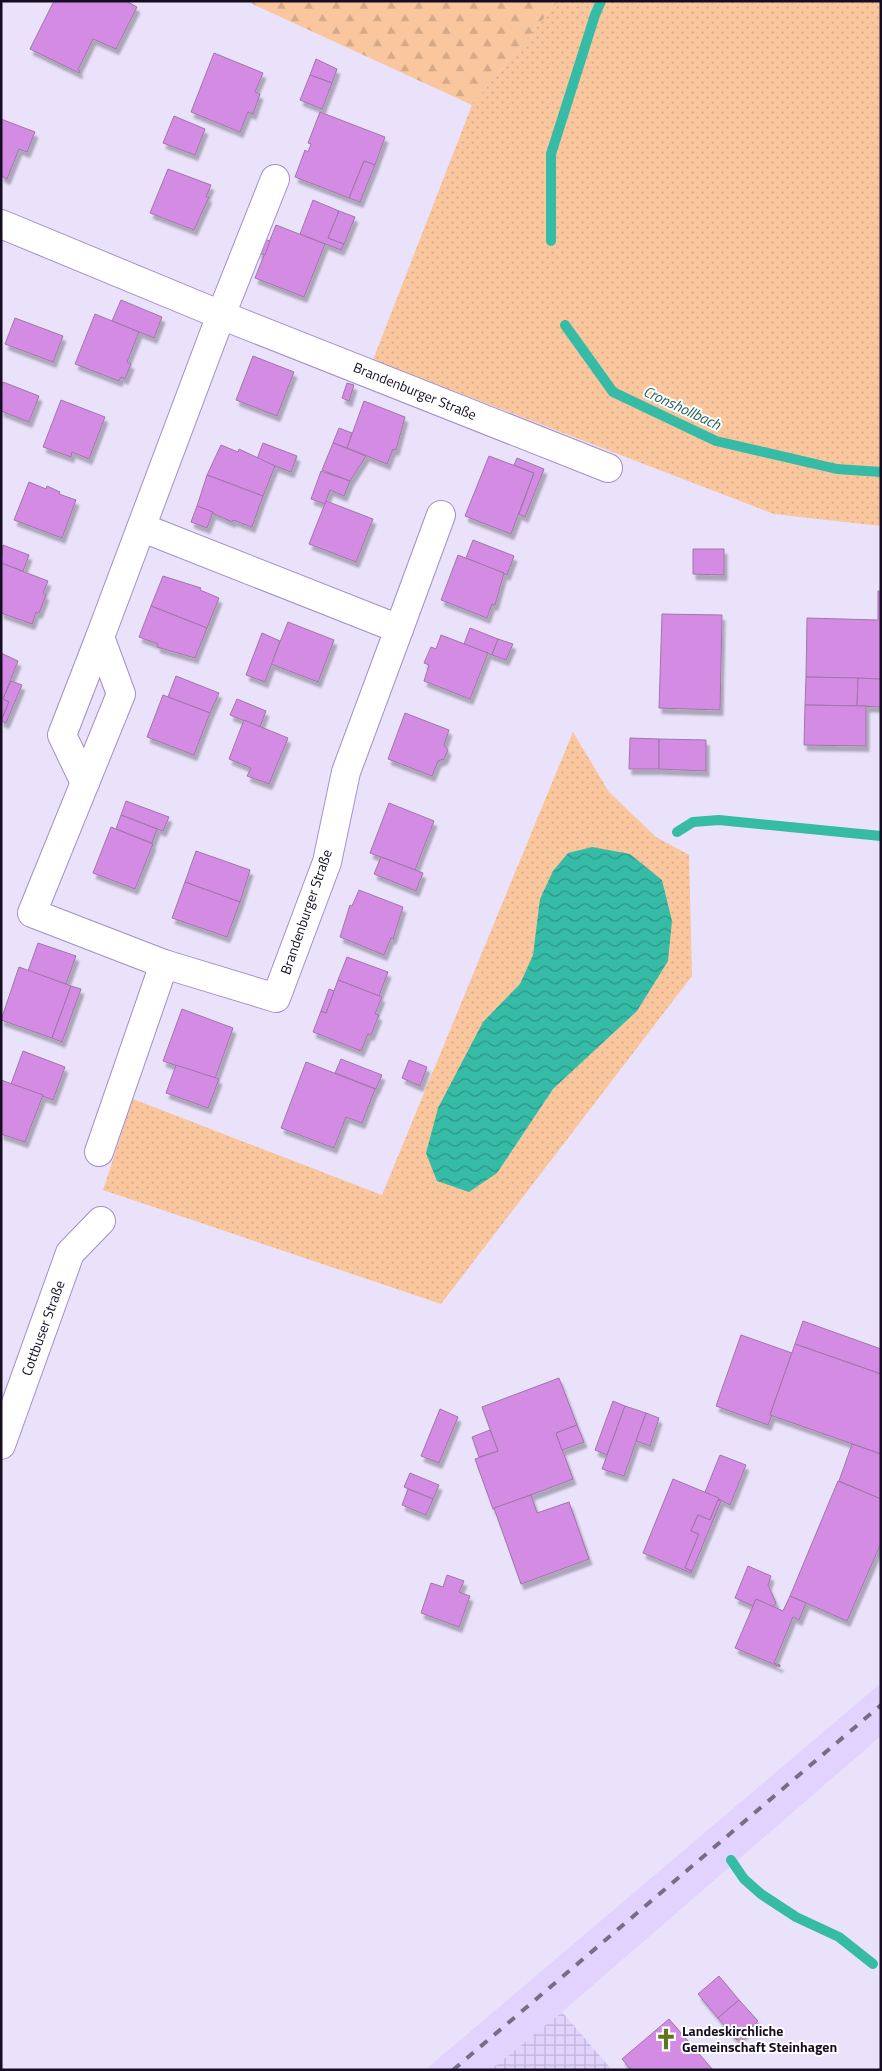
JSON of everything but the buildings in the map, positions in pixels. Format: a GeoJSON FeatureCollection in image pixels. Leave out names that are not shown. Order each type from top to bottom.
{"type":"FeatureCollection","features":[{"type":"Feature","properties":{"kind":"street"},"geometry":{"type":"LineString","coordinates":[[85,783],[62,735],[143,528],[221,315],[275,178]]}},
{"type":"Feature","properties":{"kind":"street","name":"Brandenburger Straße"},"geometry":{"type":"LineString","coordinates":[[1,224],[221,315],[608,468]]}},
{"type":"Feature","properties":{"kind":"street","name":"Brandenburger Straße"},"geometry":{"type":"LineString","coordinates":[[100,637],[121,694],[32,913],[164,964],[276,998],[327,862],[346,772],[440,516]]}},
{"type":"Feature","properties":{"kind":"street"},"geometry":{"type":"LineString","coordinates":[[143,528],[399,629]]}},
{"type":"Feature","properties":{"kind":"street"},"geometry":{"type":"LineString","coordinates":[[99,1152],[164,964]]}},
{"type":"Feature","properties":{"kind":"street","name":"Cottbuser Straße"},"geometry":{"type":"LineString","coordinates":[[1,1445],[70,1253],[100,1221]]}},
{"type":"Feature","properties":{"kind":"shaded area"},"geometry":{"type":"Polygon","coordinates":[[[881,1683],[881,1736],[562,2012],[490,2070],[425,2070],[881,1683]]]}},
{"type":"Feature","properties":{"kind":"shaded area"},"geometry":{"type":"Polygon","coordinates":[[[562,2012],[612,2070],[490,2070],[562,2012]]]}},
{"type":"Feature","properties":{"kind":"green space"},"geometry":{"type":"Polygon","coordinates":[[[246,1],[558,1],[472,105],[246,1]]]}},
{"type":"Feature","properties":{"kind":"green space"},"geometry":{"type":"Polygon","coordinates":[[[558,1],[881,1],[881,526],[774,514],[373,360],[472,105],[558,1]]]}},
{"type":"Feature","properties":{"kind":"green space"},"geometry":{"type":"Polygon","coordinates":[[[573,732],[609,792],[656,837],[689,855],[692,976],[441,1304],[103,1190],[133,1099],[382,1195],[573,732]]]}},
{"type":"Feature","properties":{"kind":"water"},"geometry":{"type":"Polygon","coordinates":[[[592,847],[630,854],[662,880],[672,921],[668,961],[637,1011],[553,1089],[497,1173],[469,1192],[437,1181],[426,1153],[438,1108],[483,1022],[520,984],[533,955],[540,899],[553,871],[568,853],[592,847]]]}},
{"type":"Feature","properties":{"kind":"waterway","name":"Cronshollbach"},"geometry":{"type":"LineString","coordinates":[[551,241],[551,154],[601,1]]}},
{"type":"Feature","properties":{"kind":"waterway","name":"Cronshollbach"},"geometry":{"type":"LineString","coordinates":[[565,325],[613,392],[716,441],[837,469],[881,472]]}},
{"type":"Feature","properties":{"kind":"waterway"},"geometry":{"type":"LineString","coordinates":[[677,832],[693,822],[719,820],[881,836]]}},
{"type":"Feature","properties":{"kind":"waterway"},"geometry":{"type":"LineString","coordinates":[[731,1860],[744,1879],[761,1894],[796,1917],[839,1937],[873,1964]]}},
{"type":"Feature","properties":{"kind":"railway"},"geometry":{"type":"LineString","coordinates":[[453,2070],[881,1705]]}},
{"type":"Feature","properties":{"kind":"place","name":"Landeskirchliche Gemeinschaft Steinhagen"},"geometry":{"type":"Point","coordinates":[666,2039]}}]}
